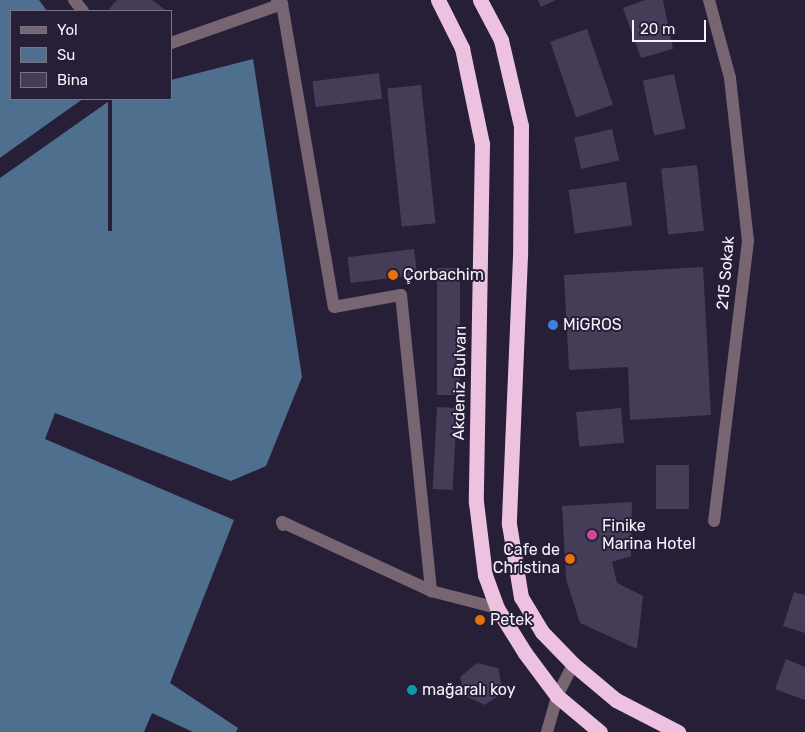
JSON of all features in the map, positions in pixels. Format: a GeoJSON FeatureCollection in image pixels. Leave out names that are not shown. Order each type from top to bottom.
{"type":"FeatureCollection","features":[{"type":"Feature","properties":{"kind":"highway","name":"Akdeniz Bulvarı"},"geometry":{"type":"LineString","coordinates":[[438,0],[462,48],[482,144],[476,502],[485,575],[498,608],[525,653],[557,696],[600,732]]}},
{"type":"Feature","properties":{"kind":"highway"},"geometry":{"type":"LineString","coordinates":[[480,0],[501,40],[520,126],[520,256],[509,524],[521,597],[542,632],[573,664],[616,700],[678,732]]}},
{"type":"Feature","properties":{"kind":"street"},"geometry":{"type":"LineString","coordinates":[[74,0],[82,10]]}},
{"type":"Feature","properties":{"kind":"street","name":"215 Sokak"},"geometry":{"type":"LineString","coordinates":[[708,0],[730,78],[748,241],[714,521]]}},
{"type":"Feature","properties":{"kind":"street"},"geometry":{"type":"LineString","coordinates":[[172,43],[279,2],[334,307],[401,295],[431,592]]}},
{"type":"Feature","properties":{"kind":"street"},"geometry":{"type":"LineString","coordinates":[[283,525],[282,522],[431,592],[498,608]]}},
{"type":"Feature","properties":{"kind":"street"},"geometry":{"type":"LineString","coordinates":[[547,732],[557,696],[573,664]]}},
{"type":"Feature","properties":{"kind":"water"},"geometry":{"type":"Polygon","coordinates":[[[0,0],[39,0],[46,10],[10,10],[10,100],[82,100],[0,158],[0,0]]]}},
{"type":"Feature","properties":{"kind":"water"},"geometry":{"type":"Polygon","coordinates":[[[253,59],[302,377],[266,466],[231,481],[55,413],[45,439],[234,520],[170,683],[238,728],[236,732],[193,732],[152,713],[144,732],[0,732],[0,178],[111,100],[172,100],[172,80],[253,59]]]}},
{"type":"Feature","properties":{"kind":"pier"},"geometry":{"type":"Polygon","coordinates":[[[82,100],[84,100],[0,160],[0,158],[82,100]]]}},
{"type":"Feature","properties":{"kind":"pier"},"geometry":{"type":"Polygon","coordinates":[[[108,100],[112,100],[112,231],[108,231],[108,100]]]}},
{"type":"Feature","properties":{"kind":"building"},"geometry":{"type":"Polygon","coordinates":[[[117,0],[152,0],[166,10],[110,10],[117,0]]]}},
{"type":"Feature","properties":{"kind":"building"},"geometry":{"type":"Polygon","coordinates":[[[538,0],[556,0],[541,7],[538,0]]]}},
{"type":"Feature","properties":{"kind":"building"},"geometry":{"type":"Polygon","coordinates":[[[645,0],[663,0],[673,49],[641,58],[623,8],[645,0]]]}},
{"type":"Feature","properties":{"kind":"building"},"geometry":{"type":"Polygon","coordinates":[[[587,29],[613,105],[576,117],[550,42],[587,29]]]}},
{"type":"Feature","properties":{"kind":"building"},"geometry":{"type":"Polygon","coordinates":[[[379,73],[382,99],[316,107],[312,81],[379,73]]]}},
{"type":"Feature","properties":{"kind":"building"},"geometry":{"type":"Polygon","coordinates":[[[674,74],[686,129],[654,135],[643,81],[674,74]]]}},
{"type":"Feature","properties":{"kind":"building"},"geometry":{"type":"Polygon","coordinates":[[[421,85],[436,223],[402,227],[387,89],[421,85]]]}},
{"type":"Feature","properties":{"kind":"building"},"geometry":{"type":"Polygon","coordinates":[[[612,129],[619,160],[581,169],[574,138],[612,129]]]}},
{"type":"Feature","properties":{"kind":"building"},"geometry":{"type":"Polygon","coordinates":[[[697,165],[704,231],[668,234],[661,169],[697,165]]]}},
{"type":"Feature","properties":{"kind":"building"},"geometry":{"type":"Polygon","coordinates":[[[626,182],[632,226],[575,234],[569,190],[626,182]]]}},
{"type":"Feature","properties":{"kind":"building"},"geometry":{"type":"Polygon","coordinates":[[[414,249],[417,275],[351,283],[347,257],[414,249]]]}},
{"type":"Feature","properties":{"kind":"building"},"geometry":{"type":"Polygon","coordinates":[[[703,267],[711,415],[630,420],[628,367],[569,370],[564,275],[703,267]]]}},
{"type":"Feature","properties":{"kind":"building"},"geometry":{"type":"Polygon","coordinates":[[[437,268],[460,268],[460,395],[437,395],[437,268]]]}},
{"type":"Feature","properties":{"kind":"building"},"geometry":{"type":"Polygon","coordinates":[[[437,407],[457,408],[453,490],[433,489],[437,407]]]}},
{"type":"Feature","properties":{"kind":"building"},"geometry":{"type":"Polygon","coordinates":[[[621,408],[624,443],[579,447],[576,412],[621,408]]]}},
{"type":"Feature","properties":{"kind":"building"},"geometry":{"type":"Polygon","coordinates":[[[656,465],[689,465],[689,509],[656,509],[656,465]]]}},
{"type":"Feature","properties":{"kind":"building"},"geometry":{"type":"Polygon","coordinates":[[[632,502],[631,556],[612,562],[617,583],[643,596],[637,649],[580,623],[566,579],[562,506],[632,502]]]}},
{"type":"Feature","properties":{"kind":"building"},"geometry":{"type":"Polygon","coordinates":[[[794,592],[805,595],[805,633],[783,626],[794,592]]]}},
{"type":"Feature","properties":{"kind":"building"},"geometry":{"type":"Polygon","coordinates":[[[786,659],[805,667],[805,700],[775,689],[786,659]]]}},
{"type":"Feature","properties":{"kind":"building"},"geometry":{"type":"Polygon","coordinates":[[[477,663],[498,668],[503,692],[485,705],[465,696],[460,677],[477,663]]]}},
{"type":"Feature","properties":{"kind":"place","name":"Çorbachim"},"geometry":{"type":"Point","coordinates":[393,275]}},
{"type":"Feature","properties":{"kind":"place","name":"MiGROS"},"geometry":{"type":"Point","coordinates":[553,325]}},
{"type":"Feature","properties":{"kind":"place","name":"Finike Marina Hotel"},"geometry":{"type":"Point","coordinates":[592,535]}},
{"type":"Feature","properties":{"kind":"place","name":"Cafe de Christina"},"geometry":{"type":"Point","coordinates":[570,559]}},
{"type":"Feature","properties":{"kind":"place","name":"Petek"},"geometry":{"type":"Point","coordinates":[480,620]}},
{"type":"Feature","properties":{"kind":"place","name":"mağaralı koy"},"geometry":{"type":"Point","coordinates":[412,690]}}]}
